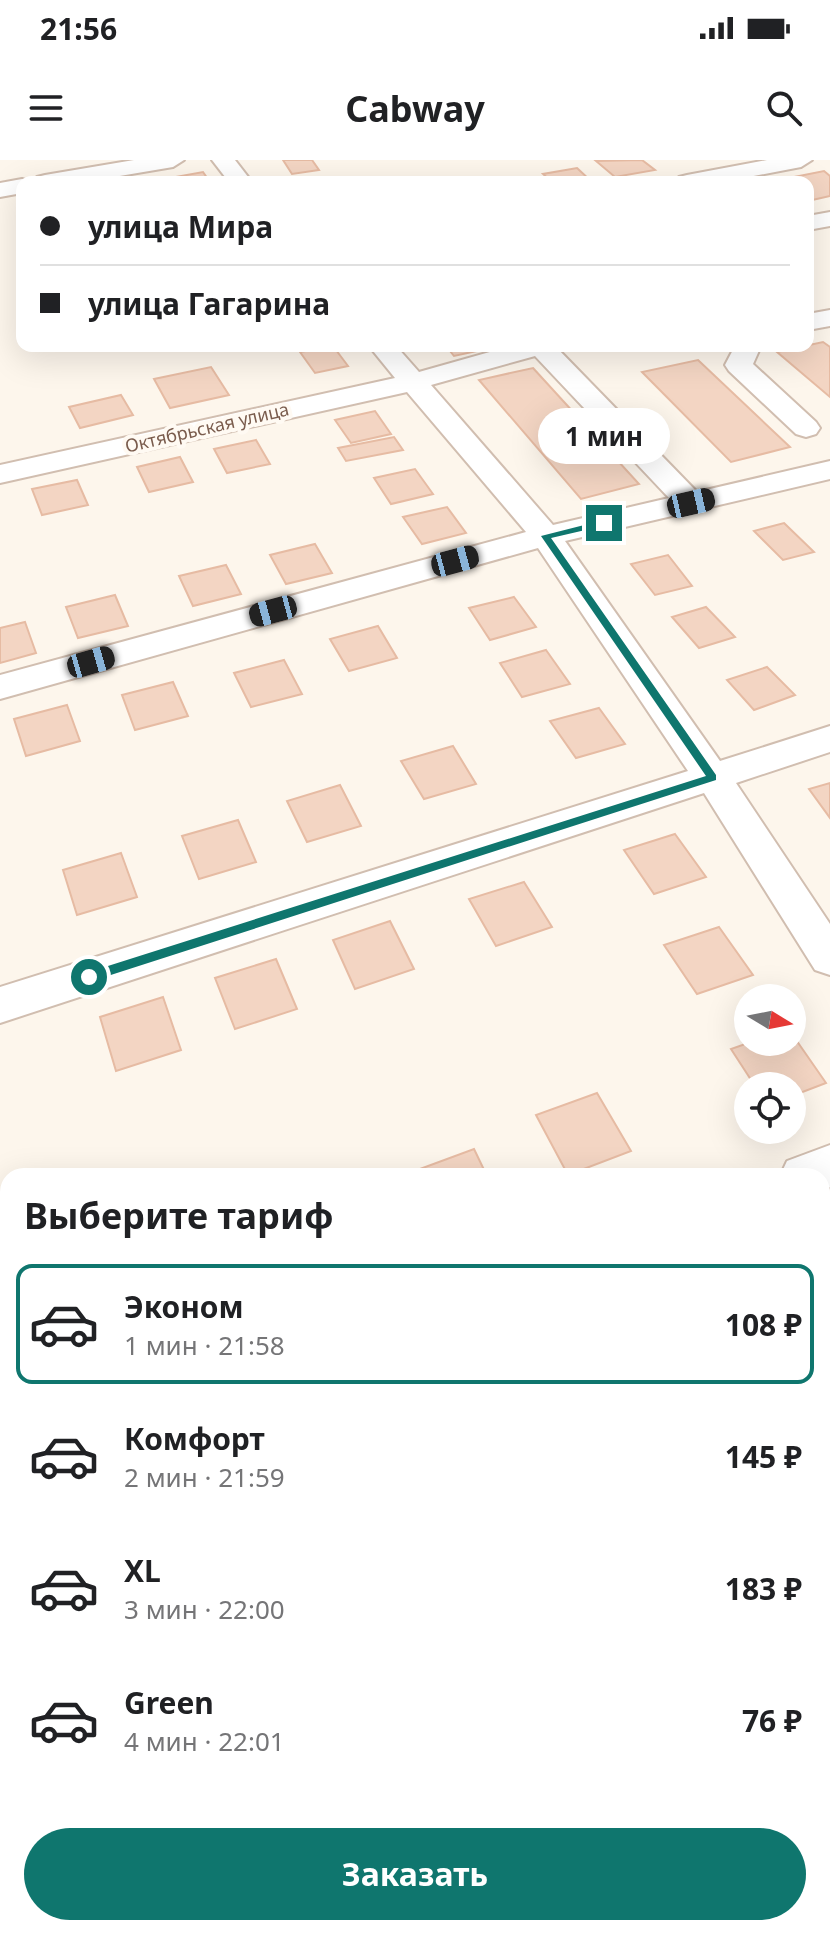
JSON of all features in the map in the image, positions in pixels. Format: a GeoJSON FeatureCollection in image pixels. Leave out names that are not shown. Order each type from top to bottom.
{"type":"FeatureCollection","features":[{"type":"Feature","properties":{"kind":"street"},"geometry":{"type":"LineString","coordinates":[[72,176],[132,163],[173,160]]}},
{"type":"Feature","properties":{"kind":"street"},"geometry":{"type":"LineString","coordinates":[[223,160],[236,176]]}},
{"type":"Feature","properties":{"kind":"street"},"geometry":{"type":"LineString","coordinates":[[718,176],[801,160]]}},
{"type":"Feature","properties":{"kind":"street"},"geometry":{"type":"LineString","coordinates":[[387,352],[546,536],[713,778],[830,958]]}},
{"type":"Feature","properties":{"kind":"street","name":"Октябрьская улица"},"geometry":{"type":"LineString","coordinates":[[0,474],[413,382],[520,352]]}},
{"type":"Feature","properties":{"kind":"street"},"geometry":{"type":"LineString","coordinates":[[547,352],[691,503]]}},
{"type":"Feature","properties":{"kind":"street"},"geometry":{"type":"LineString","coordinates":[[745,352],[739,365],[806,428]]}},
{"type":"Feature","properties":{"kind":"street"},"geometry":{"type":"LineString","coordinates":[[0,687],[546,536],[830,470]]}},
{"type":"Feature","properties":{"kind":"street"},"geometry":{"type":"LineString","coordinates":[[0,1005],[830,739]]}},
{"type":"Feature","properties":{"kind":"building"},"geometry":{"type":"Polygon","coordinates":[[[283,160],[312,160],[319,170],[292,174],[283,160]]]}},
{"type":"Feature","properties":{"kind":"building"},"geometry":{"type":"Polygon","coordinates":[[[642,160],[655,170],[614,176],[596,161],[642,160]]]}},
{"type":"Feature","properties":{"kind":"building"},"geometry":{"type":"Polygon","coordinates":[[[577,168],[586,176],[545,176],[543,174],[577,168]]]}},
{"type":"Feature","properties":{"kind":"building"},"geometry":{"type":"Polygon","coordinates":[[[824,171],[830,176],[830,196],[814,200],[814,176],[799,176],[824,171]]]}},
{"type":"Feature","properties":{"kind":"building"},"geometry":{"type":"Polygon","coordinates":[[[203,172],[206,176],[181,176],[203,172]]]}},
{"type":"Feature","properties":{"kind":"building"},"geometry":{"type":"Polygon","coordinates":[[[823,342],[830,347],[830,397],[777,352],[814,352],[814,344],[823,342]]]}},
{"type":"Feature","properties":{"kind":"building"},"geometry":{"type":"Polygon","coordinates":[[[300,352],[338,352],[348,366],[315,373],[300,352]]]}},
{"type":"Feature","properties":{"kind":"building"},"geometry":{"type":"Polygon","coordinates":[[[451,352],[472,352],[454,356],[451,352]]]}},
{"type":"Feature","properties":{"kind":"building"},"geometry":{"type":"Polygon","coordinates":[[[698,360],[790,447],[731,462],[642,372],[698,360]]]}},
{"type":"Feature","properties":{"kind":"building"},"geometry":{"type":"Polygon","coordinates":[[[211,367],[229,395],[170,408],[154,379],[211,367]]]}},
{"type":"Feature","properties":{"kind":"building"},"geometry":{"type":"Polygon","coordinates":[[[533,368],[639,484],[581,499],[479,380],[533,368]]]}},
{"type":"Feature","properties":{"kind":"building"},"geometry":{"type":"Polygon","coordinates":[[[121,395],[133,415],[80,428],[69,407],[121,395]]]}},
{"type":"Feature","properties":{"kind":"building"},"geometry":{"type":"Polygon","coordinates":[[[375,411],[391,434],[351,443],[335,420],[375,411]]]}},
{"type":"Feature","properties":{"kind":"building"},"geometry":{"type":"Polygon","coordinates":[[[394,437],[403,450],[346,461],[338,448],[394,437]]]}},
{"type":"Feature","properties":{"kind":"building"},"geometry":{"type":"Polygon","coordinates":[[[256,440],[270,464],[227,473],[214,449],[256,440]]]}},
{"type":"Feature","properties":{"kind":"building"},"geometry":{"type":"Polygon","coordinates":[[[180,457],[193,482],[149,492],[137,467],[180,457]]]}},
{"type":"Feature","properties":{"kind":"building"},"geometry":{"type":"Polygon","coordinates":[[[415,469],[433,494],[391,504],[374,478],[415,469]]]}},
{"type":"Feature","properties":{"kind":"building"},"geometry":{"type":"Polygon","coordinates":[[[77,480],[88,505],[42,515],[32,489],[77,480]]]}},
{"type":"Feature","properties":{"kind":"building"},"geometry":{"type":"Polygon","coordinates":[[[447,507],[466,533],[422,544],[403,517],[447,507]]]}},
{"type":"Feature","properties":{"kind":"building"},"geometry":{"type":"Polygon","coordinates":[[[784,523],[814,552],[783,560],[754,531],[784,523]]]}},
{"type":"Feature","properties":{"kind":"building"},"geometry":{"type":"Polygon","coordinates":[[[315,544],[332,573],[286,584],[270,555],[315,544]]]}},
{"type":"Feature","properties":{"kind":"building"},"geometry":{"type":"Polygon","coordinates":[[[668,555],[692,586],[655,595],[631,564],[668,555]]]}},
{"type":"Feature","properties":{"kind":"building"},"geometry":{"type":"Polygon","coordinates":[[[226,565],[241,594],[193,606],[179,576],[226,565]]]}},
{"type":"Feature","properties":{"kind":"building"},"geometry":{"type":"Polygon","coordinates":[[[115,595],[128,626],[78,638],[66,607],[115,595]]]}},
{"type":"Feature","properties":{"kind":"building"},"geometry":{"type":"Polygon","coordinates":[[[514,597],[536,627],[490,640],[469,608],[514,597]]]}},
{"type":"Feature","properties":{"kind":"building"},"geometry":{"type":"Polygon","coordinates":[[[706,607],[735,637],[699,648],[672,617],[706,607]]]}},
{"type":"Feature","properties":{"kind":"building"},"geometry":{"type":"Polygon","coordinates":[[[25,622],[36,653],[0,663],[0,628],[25,622]]]}},
{"type":"Feature","properties":{"kind":"building"},"geometry":{"type":"Polygon","coordinates":[[[378,626],[397,658],[349,671],[330,639],[378,626]]]}},
{"type":"Feature","properties":{"kind":"building"},"geometry":{"type":"Polygon","coordinates":[[[546,650],[570,684],[522,697],[500,663],[546,650]]]}},
{"type":"Feature","properties":{"kind":"building"},"geometry":{"type":"Polygon","coordinates":[[[284,660],[302,694],[251,707],[234,673],[284,660]]]}},
{"type":"Feature","properties":{"kind":"building"},"geometry":{"type":"Polygon","coordinates":[[[767,667],[795,695],[754,710],[727,680],[767,667]]]}},
{"type":"Feature","properties":{"kind":"building"},"geometry":{"type":"Polygon","coordinates":[[[173,682],[188,716],[135,730],[122,695],[173,682]]]}},
{"type":"Feature","properties":{"kind":"building"},"geometry":{"type":"Polygon","coordinates":[[[67,705],[80,741],[26,756],[14,719],[67,705]]]}},
{"type":"Feature","properties":{"kind":"building"},"geometry":{"type":"Polygon","coordinates":[[[599,708],[625,744],[576,758],[550,721],[599,708]]]}},
{"type":"Feature","properties":{"kind":"building"},"geometry":{"type":"Polygon","coordinates":[[[453,746],[476,784],[424,799],[401,761],[453,746]]]}},
{"type":"Feature","properties":{"kind":"building"},"geometry":{"type":"Polygon","coordinates":[[[830,783],[830,818],[809,789],[830,783]]]}},
{"type":"Feature","properties":{"kind":"building"},"geometry":{"type":"Polygon","coordinates":[[[340,785],[361,826],[307,842],[287,801],[340,785]]]}},
{"type":"Feature","properties":{"kind":"building"},"geometry":{"type":"Polygon","coordinates":[[[238,820],[256,862],[199,879],[182,836],[238,820]]]}},
{"type":"Feature","properties":{"kind":"building"},"geometry":{"type":"Polygon","coordinates":[[[675,834],[706,877],[654,894],[624,850],[675,834]]]}},
{"type":"Feature","properties":{"kind":"building"},"geometry":{"type":"Polygon","coordinates":[[[121,853],[137,897],[77,915],[63,870],[121,853]]]}},
{"type":"Feature","properties":{"kind":"building"},"geometry":{"type":"Polygon","coordinates":[[[524,882],[552,927],[496,946],[469,899],[524,882]]]}},
{"type":"Feature","properties":{"kind":"building"},"geometry":{"type":"Polygon","coordinates":[[[390,921],[414,969],[355,989],[333,940],[390,921]]]}},
{"type":"Feature","properties":{"kind":"building"},"geometry":{"type":"Polygon","coordinates":[[[719,927],[753,975],[697,994],[664,945],[719,927]]]}},
{"type":"Feature","properties":{"kind":"building"},"geometry":{"type":"Polygon","coordinates":[[[276,959],[297,1009],[235,1029],[215,978],[276,959]]]}},
{"type":"Feature","properties":{"kind":"building"},"geometry":{"type":"Polygon","coordinates":[[[163,997],[181,1050],[116,1071],[100,1017],[163,997]]]}},
{"type":"Feature","properties":{"kind":"building"},"geometry":{"type":"Polygon","coordinates":[[[806,1054],[826,1083],[806,1091],[806,1072],[746,1072],[736,1056],[806,1054]]]}},
{"type":"Feature","properties":{"kind":"building"},"geometry":{"type":"Polygon","coordinates":[[[597,1093],[631,1151],[586,1168],[564,1168],[536,1115],[597,1093]]]}},
{"type":"Feature","properties":{"kind":"building"},"geometry":{"type":"Polygon","coordinates":[[[474,1149],[483,1168],[423,1168],[474,1149]]]}},
{"type":"Feature","properties":{"kind":"route"},"geometry":{"type":"LineString","coordinates":[[89,977],[713,778],[546,536],[604,523]]}}]}
